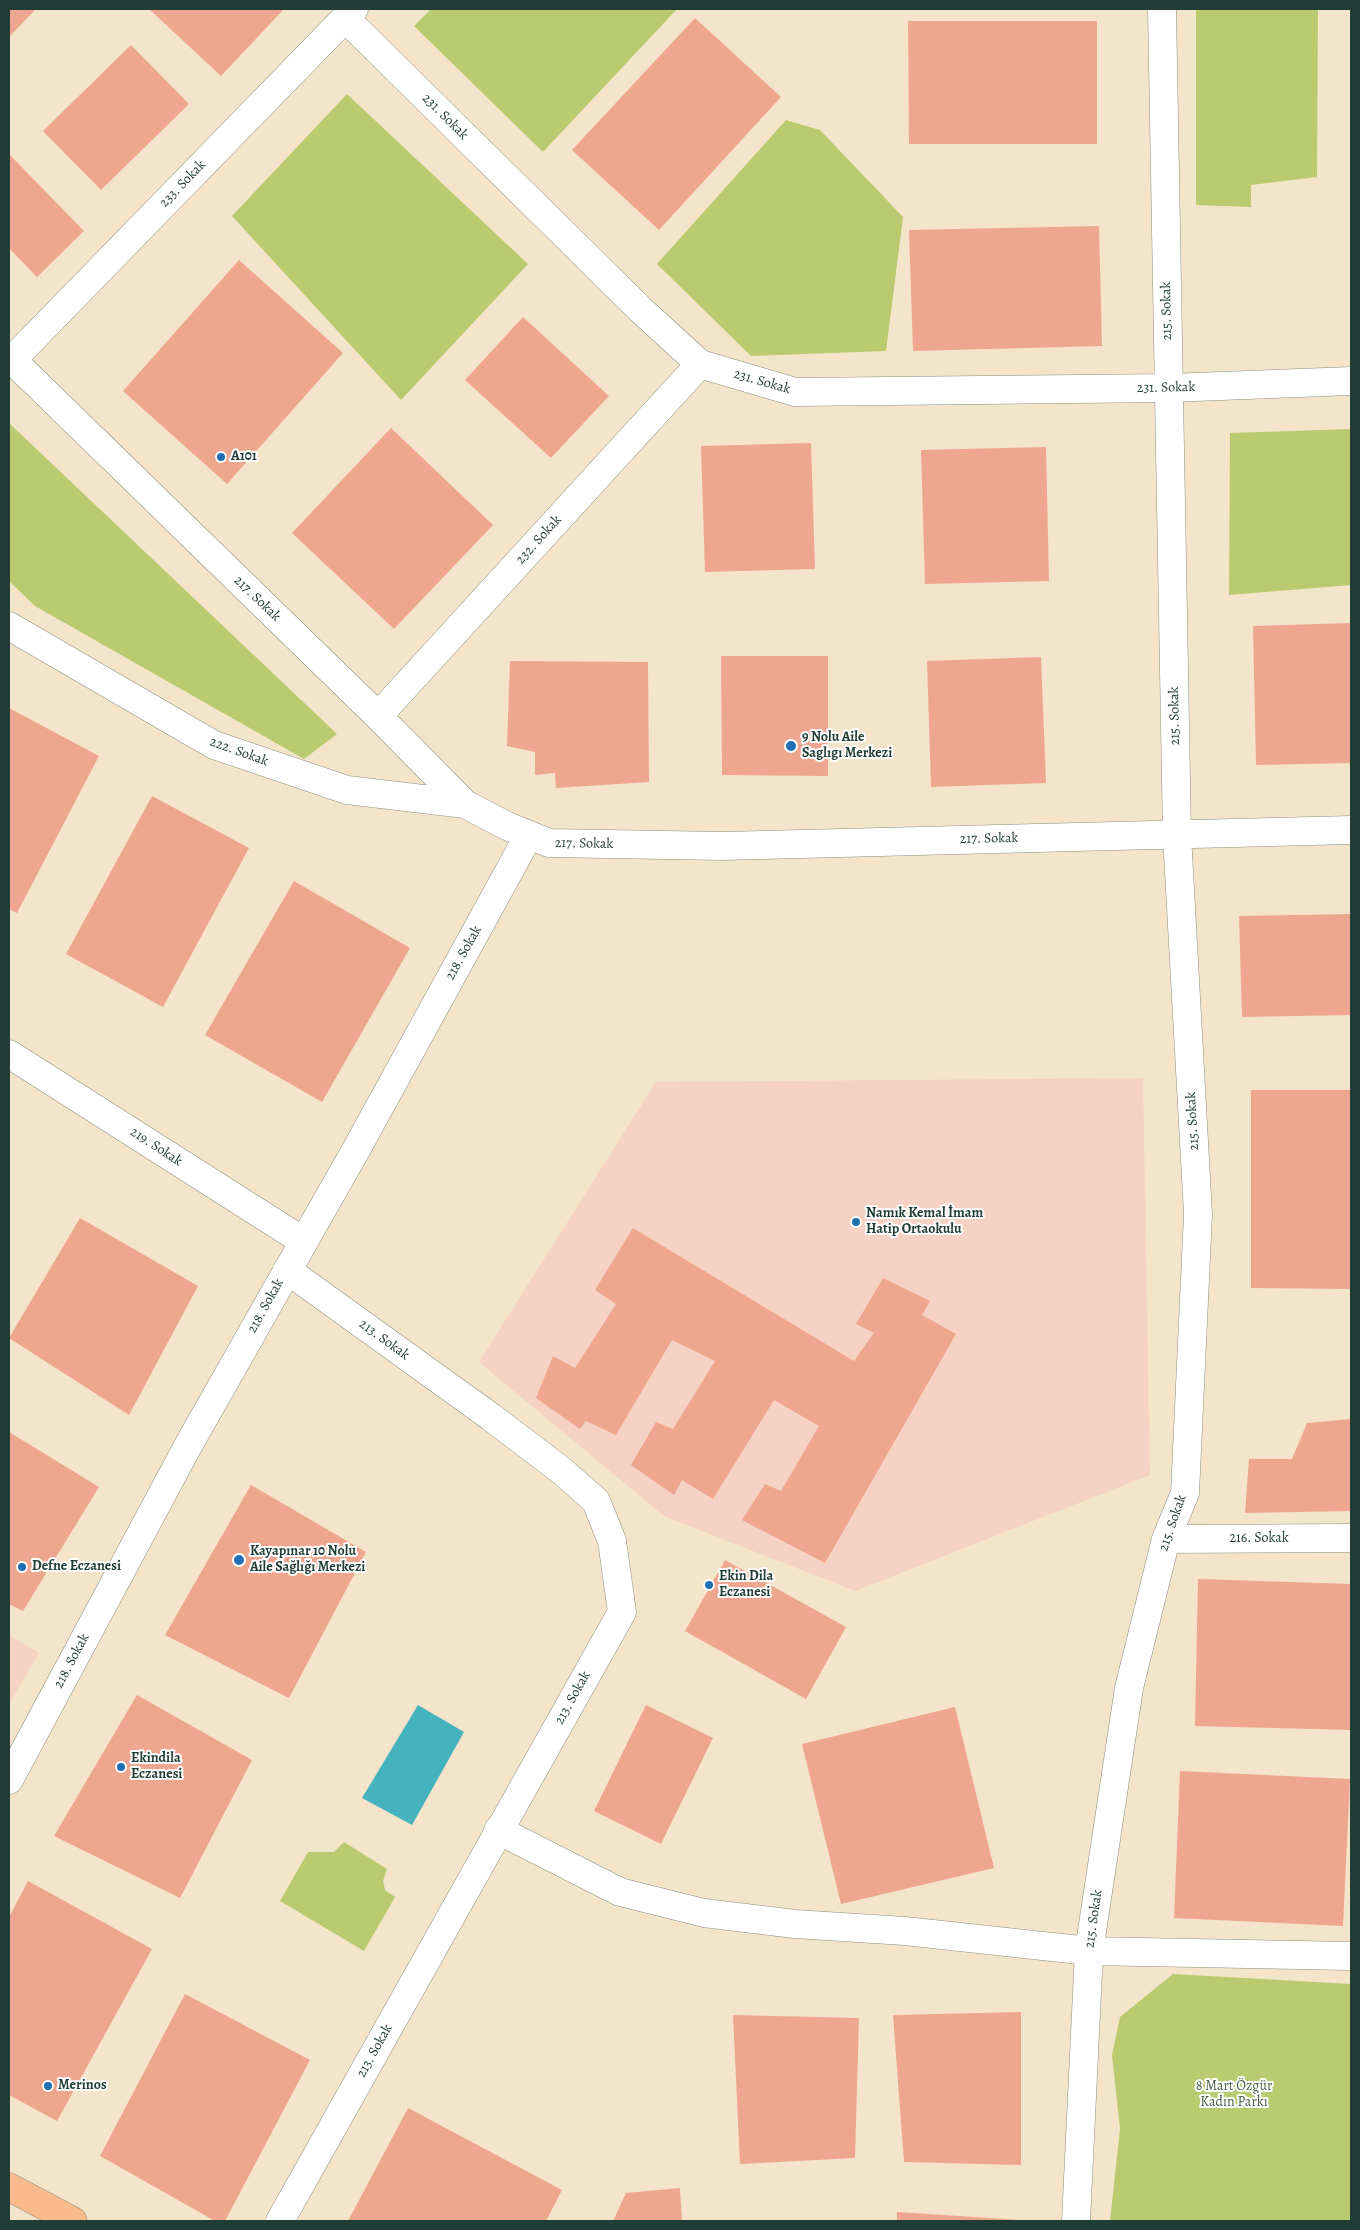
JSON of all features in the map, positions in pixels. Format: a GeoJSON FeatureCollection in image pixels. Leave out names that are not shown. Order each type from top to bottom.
{"type":"FeatureCollection","features":[{"type":"Feature","properties":{"kind":"main road"},"geometry":{"type":"LineString","coordinates":[[9,2186],[72,2221]]}},
{"type":"Feature","properties":{"kind":"street","name":"215. Sokak"},"geometry":{"type":"LineString","coordinates":[[1076,2221],[1090,1951],[1129,1688],[1166,1539],[1185,1493],[1198,1214],[1177,834],[1162,9]]}},
{"type":"Feature","properties":{"kind":"street","name":"231. Sokak"},"geometry":{"type":"LineString","coordinates":[[350,13],[620,290],[700,364],[795,392],[1169,388],[1351,381]]}},
{"type":"Feature","properties":{"kind":"street","name":"233. Sokak"},"geometry":{"type":"LineString","coordinates":[[10,358],[350,13]]}},
{"type":"Feature","properties":{"kind":"street","name":"217. Sokak"},"geometry":{"type":"LineString","coordinates":[[10,358],[378,716],[465,804],[507,826],[549,843],[723,846],[1351,830]]}},
{"type":"Feature","properties":{"kind":"street","name":"232. Sokak"},"geometry":{"type":"LineString","coordinates":[[378,716],[700,364]]}},
{"type":"Feature","properties":{"kind":"street","name":"222. Sokak"},"geometry":{"type":"LineString","coordinates":[[9,626],[214,745],[346,790],[465,804]]}},
{"type":"Feature","properties":{"kind":"street","name":"218. Sokak"},"geometry":{"type":"LineString","coordinates":[[9,1780],[189,1444],[286,1270],[357,1148],[529,835]]}},
{"type":"Feature","properties":{"kind":"street","name":"219. Sokak"},"geometry":{"type":"LineString","coordinates":[[9,1054],[303,1241]]}},
{"type":"Feature","properties":{"kind":"street","name":"213. Sokak"},"geometry":{"type":"LineString","coordinates":[[280,2221],[622,1612],[612,1542],[596,1500],[562,1471],[491,1417],[286,1270]]}},
{"type":"Feature","properties":{"kind":"street","name":"216. Sokak"},"geometry":{"type":"LineString","coordinates":[[1166,1539],[1351,1538]]}},
{"type":"Feature","properties":{"kind":"street"},"geometry":{"type":"LineString","coordinates":[[498,1830],[620,1892],[704,1913],[795,1924],[904,1931],[1090,1951],[1351,1956]]}},
{"type":"Feature","properties":{"kind":"shaded area","name":"Namık Kemal İmam Hatip Ortaokulu"},"geometry":{"type":"Polygon","coordinates":[[[1143,1078],[1150,1475],[855,1591],[664,1516],[479,1362],[656,1082],[1143,1078]]]}},
{"type":"Feature","properties":{"kind":"shaded area"},"geometry":{"type":"Polygon","coordinates":[[[9,1635],[39,1653],[9,1704],[9,1635]]]}},
{"type":"Feature","properties":{"kind":"green space"},"geometry":{"type":"Polygon","coordinates":[[[431,9],[677,9],[543,152],[414,26],[431,9]]]}},
{"type":"Feature","properties":{"kind":"green space"},"geometry":{"type":"Polygon","coordinates":[[[1196,9],[1318,9],[1317,177],[1251,185],[1251,207],[1196,205],[1196,9]]]}},
{"type":"Feature","properties":{"kind":"green space"},"geometry":{"type":"Polygon","coordinates":[[[347,94],[528,264],[401,400],[232,216],[347,94]]]}},
{"type":"Feature","properties":{"kind":"green space"},"geometry":{"type":"Polygon","coordinates":[[[786,120],[820,130],[903,217],[886,351],[751,356],[657,264],[786,120]]]}},
{"type":"Feature","properties":{"kind":"green space"},"geometry":{"type":"Polygon","coordinates":[[[9,423],[337,734],[304,759],[35,606],[9,581],[9,423]]]}},
{"type":"Feature","properties":{"kind":"green space"},"geometry":{"type":"Polygon","coordinates":[[[1351,429],[1351,585],[1229,595],[1230,433],[1351,429]]]}},
{"type":"Feature","properties":{"kind":"green space"},"geometry":{"type":"Polygon","coordinates":[[[344,1842],[387,1869],[383,1881],[385,1890],[395,1897],[364,1951],[280,1901],[308,1852],[334,1852],[344,1842]]]}},
{"type":"Feature","properties":{"kind":"green space","name":"8 Mart Özgür Kadın Parkı"},"geometry":{"type":"Polygon","coordinates":[[[1173,1974],[1351,1984],[1351,2221],[1110,2221],[1120,2129],[1112,2055],[1120,2017],[1173,1974]]]}},
{"type":"Feature","properties":{"kind":"water"},"geometry":{"type":"Polygon","coordinates":[[[418,1705],[464,1732],[412,1825],[362,1798],[418,1705]]]}},
{"type":"Feature","properties":{"kind":"building"},"geometry":{"type":"Polygon","coordinates":[[[9,9],[36,9],[9,37],[9,9]]]}},
{"type":"Feature","properties":{"kind":"building"},"geometry":{"type":"Polygon","coordinates":[[[149,9],[284,9],[221,76],[149,9]]]}},
{"type":"Feature","properties":{"kind":"building"},"geometry":{"type":"Polygon","coordinates":[[[695,18],[781,97],[659,230],[572,150],[695,18]]]}},
{"type":"Feature","properties":{"kind":"building"},"geometry":{"type":"Polygon","coordinates":[[[908,21],[1097,21],[1097,144],[909,144],[908,21]]]}},
{"type":"Feature","properties":{"kind":"building"},"geometry":{"type":"Polygon","coordinates":[[[131,45],[189,104],[101,190],[43,131],[131,45]]]}},
{"type":"Feature","properties":{"kind":"building"},"geometry":{"type":"Polygon","coordinates":[[[9,154],[84,231],[37,277],[9,248],[9,154]]]}},
{"type":"Feature","properties":{"kind":"building"},"geometry":{"type":"Polygon","coordinates":[[[1099,226],[1102,346],[913,351],[909,230],[1099,226]]]}},
{"type":"Feature","properties":{"kind":"building"},"geometry":{"type":"Polygon","coordinates":[[[239,260],[343,353],[227,484],[123,391],[239,260]]]}},
{"type":"Feature","properties":{"kind":"building"},"geometry":{"type":"Polygon","coordinates":[[[523,317],[609,396],[551,458],[465,380],[523,317]]]}},
{"type":"Feature","properties":{"kind":"building"},"geometry":{"type":"Polygon","coordinates":[[[391,428],[493,525],[394,629],[292,533],[391,428]]]}},
{"type":"Feature","properties":{"kind":"building"},"geometry":{"type":"Polygon","coordinates":[[[811,443],[815,569],[705,572],[701,446],[811,443]]]}},
{"type":"Feature","properties":{"kind":"building"},"geometry":{"type":"Polygon","coordinates":[[[1046,447],[1049,581],[925,584],[921,450],[1046,447]]]}},
{"type":"Feature","properties":{"kind":"building"},"geometry":{"type":"Polygon","coordinates":[[[1351,623],[1351,763],[1256,765],[1253,626],[1351,623]]]}},
{"type":"Feature","properties":{"kind":"building"},"geometry":{"type":"Polygon","coordinates":[[[721,656],[828,656],[828,776],[722,775],[721,656]]]}},
{"type":"Feature","properties":{"kind":"building"},"geometry":{"type":"Polygon","coordinates":[[[1041,657],[1046,783],[931,787],[927,661],[1041,657]]]}},
{"type":"Feature","properties":{"kind":"building"},"geometry":{"type":"Polygon","coordinates":[[[510,661],[648,662],[649,782],[556,788],[555,773],[535,775],[535,752],[507,746],[510,661]]]}},
{"type":"Feature","properties":{"kind":"building"},"geometry":{"type":"Polygon","coordinates":[[[9,708],[99,756],[17,913],[9,909],[9,708]]]}},
{"type":"Feature","properties":{"kind":"building"},"geometry":{"type":"Polygon","coordinates":[[[152,796],[249,848],[163,1007],[66,954],[152,796]]]}},
{"type":"Feature","properties":{"kind":"building"},"geometry":{"type":"Polygon","coordinates":[[[294,881],[410,948],[322,1102],[205,1035],[294,881]]]}},
{"type":"Feature","properties":{"kind":"building"},"geometry":{"type":"Polygon","coordinates":[[[1351,914],[1351,1015],[1242,1017],[1239,916],[1351,914]]]}},
{"type":"Feature","properties":{"kind":"building"},"geometry":{"type":"Polygon","coordinates":[[[1251,1090],[1351,1090],[1351,1289],[1251,1288],[1251,1090]]]}},
{"type":"Feature","properties":{"kind":"building"},"geometry":{"type":"Polygon","coordinates":[[[80,1218],[198,1286],[129,1415],[9,1338],[80,1218]]]}},
{"type":"Feature","properties":{"kind":"building"},"geometry":{"type":"Polygon","coordinates":[[[633,1228],[854,1361],[874,1333],[856,1324],[883,1278],[930,1301],[922,1315],[956,1334],[825,1563],[742,1520],[765,1484],[781,1491],[819,1426],[774,1400],[713,1499],[682,1480],[674,1495],[631,1465],[656,1422],[673,1429],[715,1361],[672,1340],[616,1435],[586,1421],[580,1429],[536,1398],[553,1356],[575,1368],[616,1304],[595,1290],[633,1228]]]}},
{"type":"Feature","properties":{"kind":"building"},"geometry":{"type":"Polygon","coordinates":[[[1351,1419],[1351,1511],[1245,1513],[1249,1459],[1292,1459],[1307,1423],[1351,1419]]]}},
{"type":"Feature","properties":{"kind":"building"},"geometry":{"type":"Polygon","coordinates":[[[9,1432],[99,1487],[23,1611],[9,1604],[9,1432]]]}},
{"type":"Feature","properties":{"kind":"building"},"geometry":{"type":"Polygon","coordinates":[[[251,1485],[366,1552],[289,1698],[165,1635],[251,1485]]]}},
{"type":"Feature","properties":{"kind":"building"},"geometry":{"type":"Polygon","coordinates":[[[725,1560],[846,1627],[806,1699],[685,1631],[725,1560]]]}},
{"type":"Feature","properties":{"kind":"building"},"geometry":{"type":"Polygon","coordinates":[[[1198,1579],[1351,1584],[1351,1730],[1195,1726],[1198,1579]]]}},
{"type":"Feature","properties":{"kind":"building"},"geometry":{"type":"Polygon","coordinates":[[[137,1695],[252,1760],[180,1898],[54,1836],[137,1695]]]}},
{"type":"Feature","properties":{"kind":"building"},"geometry":{"type":"Polygon","coordinates":[[[646,1705],[713,1738],[661,1844],[594,1811],[646,1705]]]}},
{"type":"Feature","properties":{"kind":"building"},"geometry":{"type":"Polygon","coordinates":[[[955,1707],[994,1868],[841,1904],[802,1744],[955,1707]]]}},
{"type":"Feature","properties":{"kind":"building"},"geometry":{"type":"Polygon","coordinates":[[[1180,1771],[1350,1779],[1343,1926],[1174,1918],[1180,1771]]]}},
{"type":"Feature","properties":{"kind":"building"},"geometry":{"type":"Polygon","coordinates":[[[28,1881],[152,1949],[57,2121],[9,2095],[9,1917],[28,1881]]]}},
{"type":"Feature","properties":{"kind":"building"},"geometry":{"type":"Polygon","coordinates":[[[185,1994],[310,2060],[225,2221],[215,2221],[100,2156],[185,1994]]]}},
{"type":"Feature","properties":{"kind":"building"},"geometry":{"type":"Polygon","coordinates":[[[1021,2012],[1021,2165],[904,2162],[893,2015],[1021,2012]]]}},
{"type":"Feature","properties":{"kind":"building"},"geometry":{"type":"Polygon","coordinates":[[[733,2015],[859,2018],[855,2158],[740,2164],[733,2015]]]}},
{"type":"Feature","properties":{"kind":"building"},"geometry":{"type":"Polygon","coordinates":[[[408,2108],[562,2190],[546,2221],[348,2221],[408,2108]]]}},
{"type":"Feature","properties":{"kind":"building"},"geometry":{"type":"Polygon","coordinates":[[[680,2188],[682,2221],[613,2221],[626,2193],[680,2188]]]}},
{"type":"Feature","properties":{"kind":"building"},"geometry":{"type":"Polygon","coordinates":[[[897,2212],[1020,2220],[1020,2221],[897,2221],[897,2212]]]}},
{"type":"Feature","properties":{"kind":"place","name":"A101"},"geometry":{"type":"Point","coordinates":[221,457]}},
{"type":"Feature","properties":{"kind":"place","name":"9 Nolu Aile Saglıgı Merkezi"},"geometry":{"type":"Point","coordinates":[791,746]}},
{"type":"Feature","properties":{"kind":"place","name":"Namık Kemal İmam Hatip Ortaokulu"},"geometry":{"type":"Point","coordinates":[856,1222]}},
{"type":"Feature","properties":{"kind":"place","name":"Kayapınar 10 Nolu Aile Sağlığı Merkezi"},"geometry":{"type":"Point","coordinates":[239,1560]}},
{"type":"Feature","properties":{"kind":"place","name":"Defne Eczanesi"},"geometry":{"type":"Point","coordinates":[22,1567]}},
{"type":"Feature","properties":{"kind":"place","name":"Ekin Dila Eczanesi"},"geometry":{"type":"Point","coordinates":[709,1585]}},
{"type":"Feature","properties":{"kind":"place","name":"Ekindila Eczanesi"},"geometry":{"type":"Point","coordinates":[121,1767]}},
{"type":"Feature","properties":{"kind":"place","name":"Merinos"},"geometry":{"type":"Point","coordinates":[48,2086]}}]}
